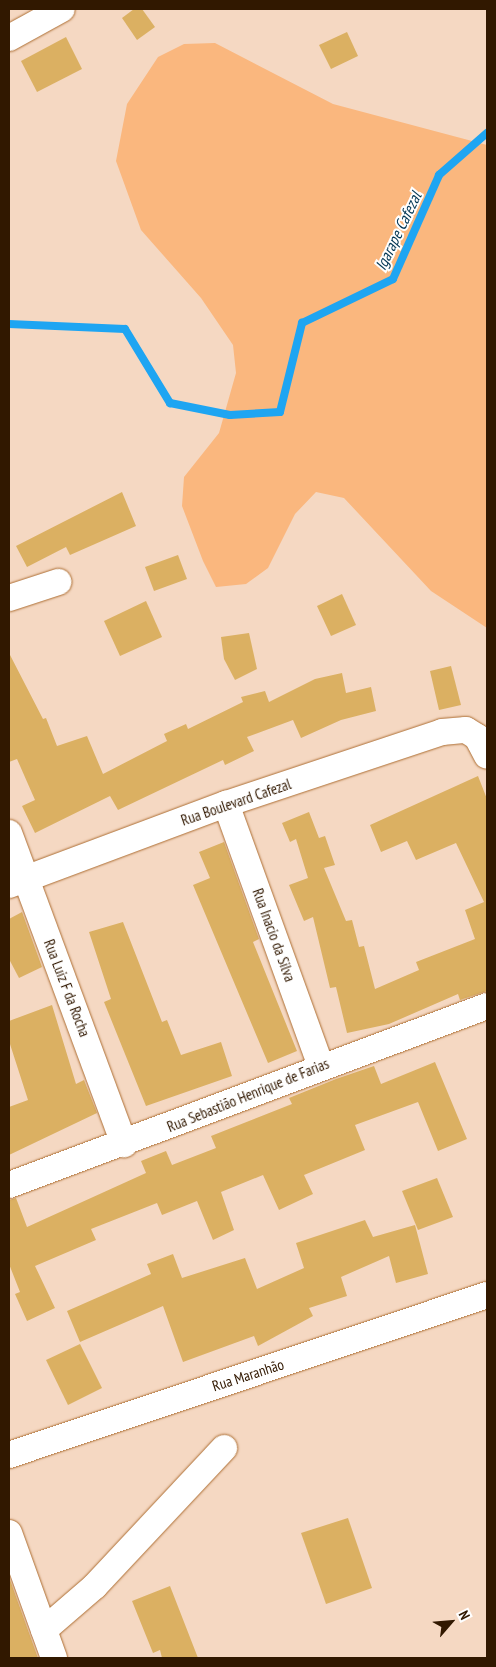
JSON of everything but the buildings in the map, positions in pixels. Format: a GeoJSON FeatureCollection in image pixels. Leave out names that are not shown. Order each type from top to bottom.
{"type":"FeatureCollection","features":[{"type":"Feature","properties":{"kind":"street"},"geometry":{"type":"LineString","coordinates":[[9,38],[62,9]]}},
{"type":"Feature","properties":{"kind":"street"},"geometry":{"type":"LineString","coordinates":[[9,598],[58,582]]}},
{"type":"Feature","properties":{"kind":"street","name":"Rua Boulevard Cafezal"},"geometry":{"type":"LineString","coordinates":[[17,882],[226,804],[416,740],[466,730],[477,738],[487,756]]}},
{"type":"Feature","properties":{"kind":"street","name":"Rua Inacio da Silva"},"geometry":{"type":"LineString","coordinates":[[226,804],[321,1066]]}},
{"type":"Feature","properties":{"kind":"street","name":"Rua Luiz F da Rocha"},"geometry":{"type":"LineString","coordinates":[[9,833],[17,882],[124,1144]]}},
{"type":"Feature","properties":{"kind":"street","name":"Rua Sebastião Henrique de Farias"},"geometry":{"type":"LineString","coordinates":[[9,1185],[124,1144],[321,1066],[487,1006]]}},
{"type":"Feature","properties":{"kind":"street","name":"Rua Maranhão"},"geometry":{"type":"LineString","coordinates":[[9,1455],[487,1295]]}},
{"type":"Feature","properties":{"kind":"street"},"geometry":{"type":"LineString","coordinates":[[44,1630],[95,1586],[224,1448]]}},
{"type":"Feature","properties":{"kind":"street"},"geometry":{"type":"LineString","coordinates":[[9,1533],[54,1658]]}},
{"type":"Feature","properties":{"kind":"shaded area"},"geometry":{"type":"Polygon","coordinates":[[[215,43],[333,104],[487,145],[487,628],[431,591],[344,498],[316,492],[295,514],[268,568],[246,584],[216,587],[203,561],[182,506],[184,477],[219,433],[236,373],[233,345],[201,298],[141,230],[116,161],[127,104],[158,57],[184,44],[215,43]]]}},
{"type":"Feature","properties":{"kind":"waterway","name":"Igarape Cafezal"},"geometry":{"type":"LineString","coordinates":[[9,324],[125,329],[170,403],[230,415],[280,412],[302,323],[393,279],[439,175],[487,133]]}}]}
